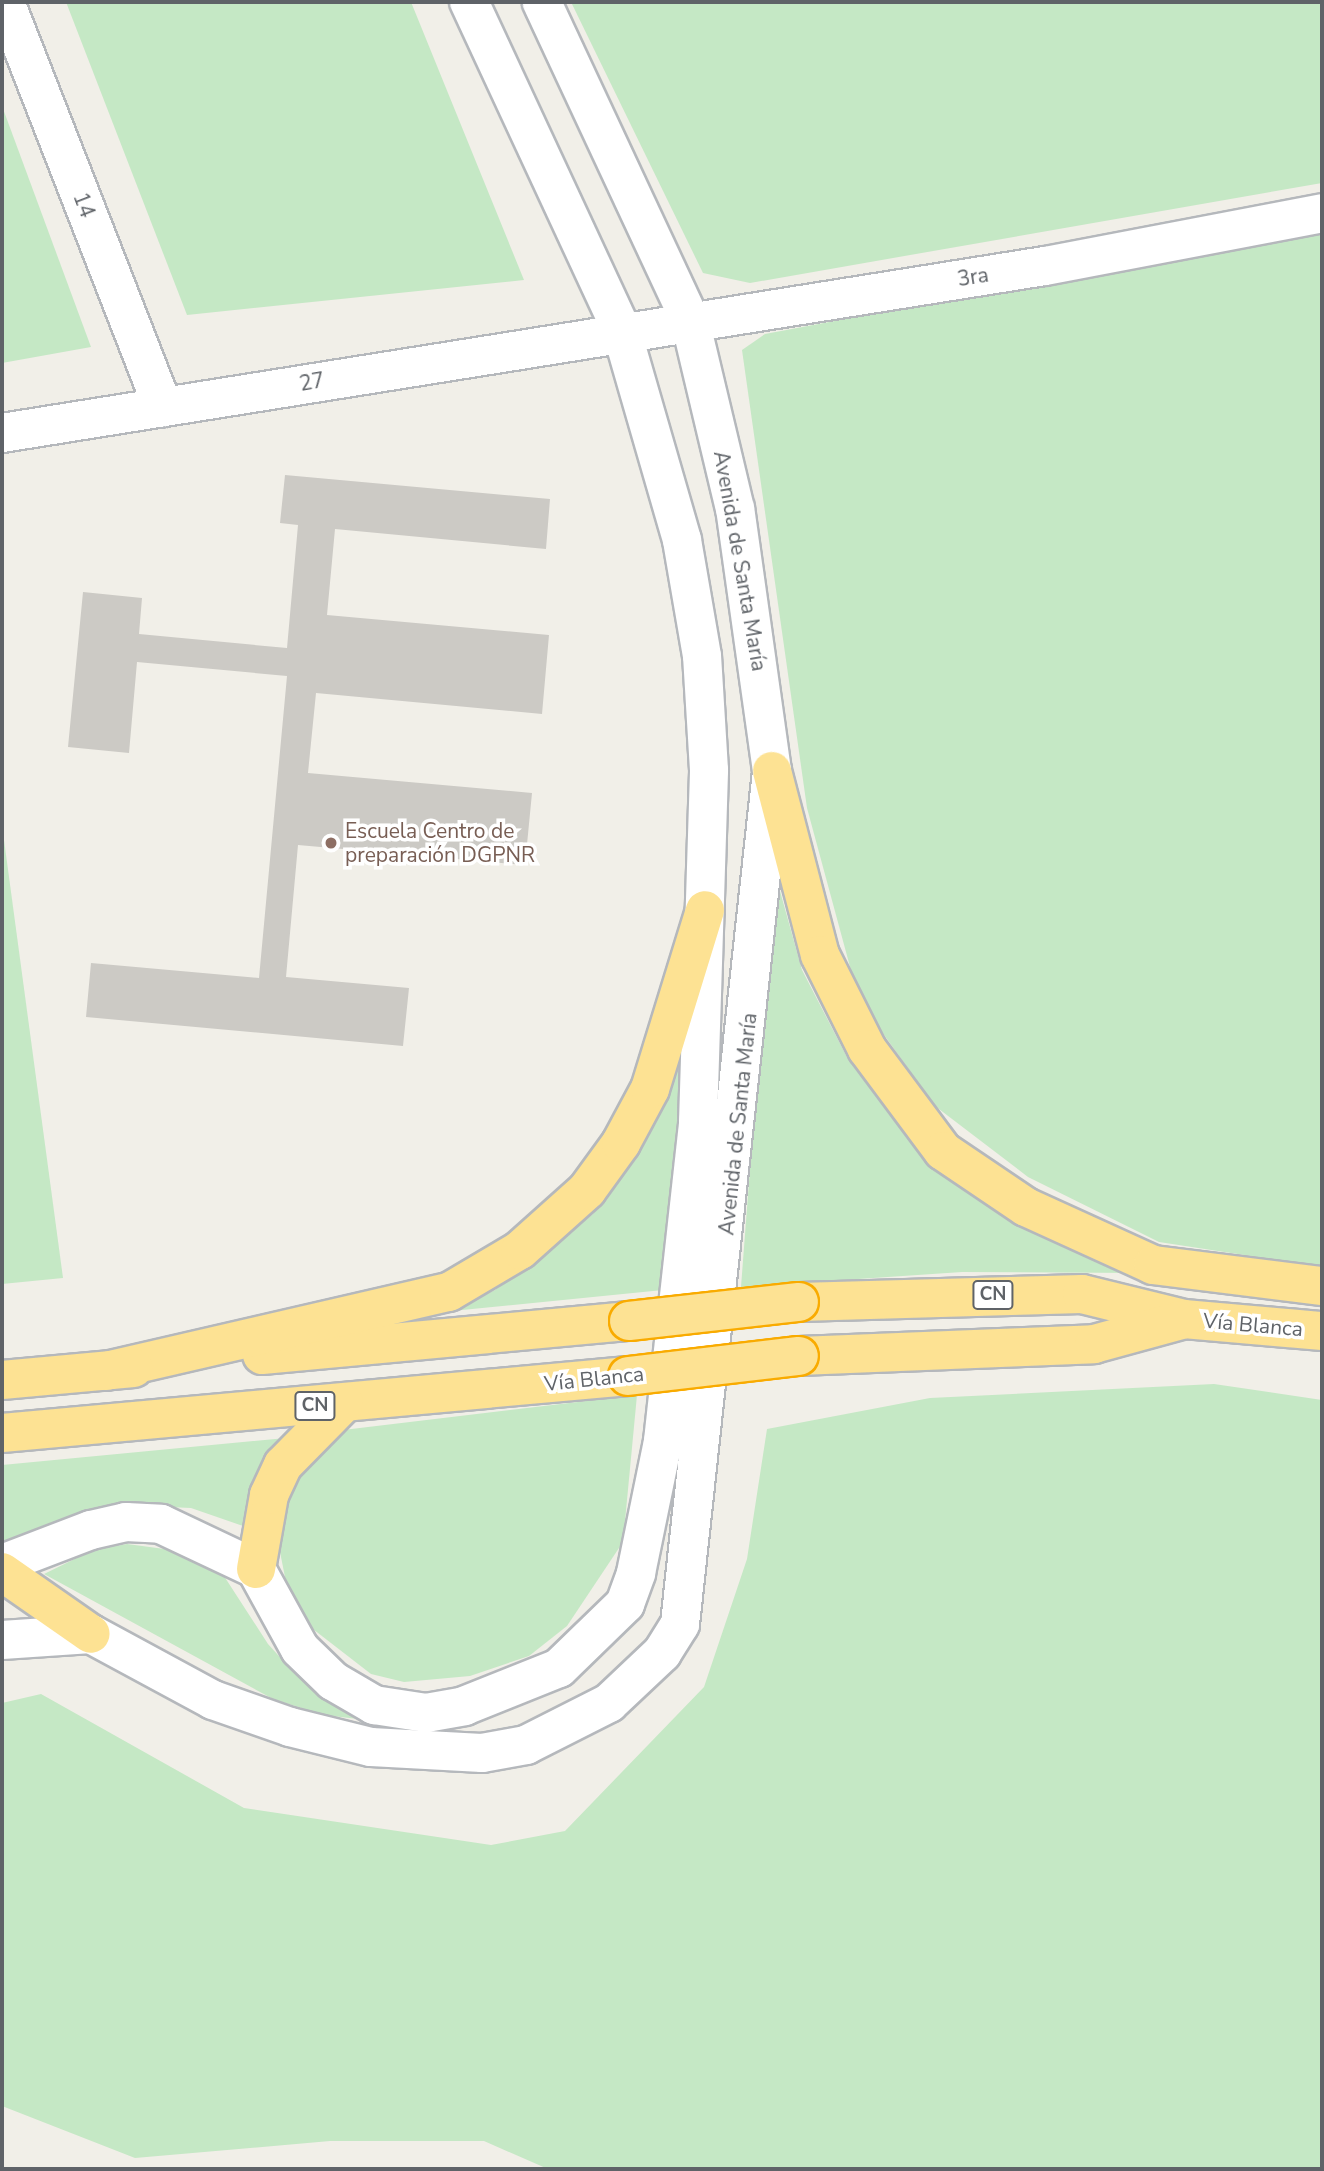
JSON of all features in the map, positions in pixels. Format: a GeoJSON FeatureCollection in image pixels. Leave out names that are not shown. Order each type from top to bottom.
{"type":"FeatureCollection","features":[{"type":"Feature","properties":{"kind":"highway"},"geometry":{"type":"LineString","coordinates":[[772,771],[820,955],[867,1049],[943,1151],[1026,1206],[1153,1265],[1322,1286]]}},
{"type":"Feature","properties":{"kind":"highway"},"geometry":{"type":"LineString","coordinates":[[106,1371],[449,1292],[520,1250],[587,1190],[621,1143],[650,1089],[705,910]]}},
{"type":"Feature","properties":{"kind":"highway","name":"Vía Blanca"},"geometry":{"type":"LineString","coordinates":[[2,1380],[799,1303],[1082,1294],[1184,1319],[1322,1331]]}},
{"type":"Feature","properties":{"kind":"highway","name":"Vía Blanca"},"geometry":{"type":"LineString","coordinates":[[2,1433],[628,1376],[799,1356],[1094,1344],[1184,1319]]}},
{"type":"Feature","properties":{"kind":"highway"},"geometry":{"type":"LineString","coordinates":[[256,1569],[269,1496],[283,1465],[344,1403]]}},
{"type":"Feature","properties":{"kind":"highway"},"geometry":{"type":"LineString","coordinates":[[2,1572],[91,1634]]}},
{"type":"Feature","properties":{"kind":"street","name":"14"},"geometry":{"type":"LineString","coordinates":[[5,2],[163,407]]}},
{"type":"Feature","properties":{"kind":"street","name":"Avenida de Santa María"},"geometry":{"type":"LineString","coordinates":[[256,1569],[300,1649],[334,1681],[374,1705],[401,1712],[464,1706],[559,1668],[625,1604],[663,1441],[698,1122],[709,770],[702,656],[682,540],[621,329],[470,2]]}},
{"type":"Feature","properties":{"kind":"street","name":"Avenida de Santa María"},"geometry":{"type":"LineString","coordinates":[[91,1634],[214,1700],[344,1740],[426,1752],[526,1745],[573,1726],[609,1703],[662,1653],[688,1592],[772,771],[735,509],[690,320],[542,2]]}},
{"type":"Feature","properties":{"kind":"street","name":"3ra"},"geometry":{"type":"LineString","coordinates":[[621,329],[1045,266],[1322,213]]}},
{"type":"Feature","properties":{"kind":"street","name":"27"},"geometry":{"type":"LineString","coordinates":[[2,433],[621,329]]}},
{"type":"Feature","properties":{"kind":"street"},"geometry":{"type":"LineString","coordinates":[[2,1564],[57,1539],[126,1522],[161,1524],[256,1569]]}},
{"type":"Feature","properties":{"kind":"street"},"geometry":{"type":"LineString","coordinates":[[2,1640],[91,1634]]}},
{"type":"Feature","properties":{"kind":"green space"},"geometry":{"type":"Polygon","coordinates":[[[66,2],[411,2],[524,280],[187,315],[66,2]]]}},
{"type":"Feature","properties":{"kind":"green space"},"geometry":{"type":"Polygon","coordinates":[[[571,2],[1322,2],[1322,183],[750,283],[703,273],[571,2]]]}},
{"type":"Feature","properties":{"kind":"green space"},"geometry":{"type":"Polygon","coordinates":[[[2,106],[91,347],[2,363],[2,106]]]}},
{"type":"Feature","properties":{"kind":"green space"},"geometry":{"type":"Polygon","coordinates":[[[1322,230],[1322,1267],[1159,1242],[1028,1177],[935,1106],[859,1000],[807,808],[742,350],[765,334],[1322,230]]]}},
{"type":"Feature","properties":{"kind":"green space"},"geometry":{"type":"Polygon","coordinates":[[[2,825],[63,1278],[2,1284],[2,825]]]}},
{"type":"Feature","properties":{"kind":"green space"},"geometry":{"type":"Polygon","coordinates":[[[773,866],[802,970],[848,1059],[909,1139],[942,1173],[1142,1273],[962,1272],[741,1287],[773,866]]]}},
{"type":"Feature","properties":{"kind":"green space"},"geometry":{"type":"Polygon","coordinates":[[[690,1015],[663,1290],[452,1311],[495,1290],[593,1214],[655,1118],[690,1015]]]}},
{"type":"Feature","properties":{"kind":"green space"},"geometry":{"type":"Polygon","coordinates":[[[1214,1384],[1322,1400],[1322,2169],[548,2169],[484,2141],[330,2141],[135,2158],[2,2106],[2,1703],[41,1694],[244,1808],[491,1845],[565,1831],[704,1687],[747,1559],[767,1429],[930,1398],[1214,1384]]]}},
{"type":"Feature","properties":{"kind":"green space"},"geometry":{"type":"Polygon","coordinates":[[[637,1395],[623,1542],[567,1626],[529,1656],[470,1676],[404,1682],[371,1674],[309,1626],[286,1582],[280,1552],[286,1506],[296,1467],[343,1430],[637,1395]]]}},
{"type":"Feature","properties":{"kind":"green space"},"geometry":{"type":"Polygon","coordinates":[[[286,1438],[243,1526],[191,1508],[123,1505],[2,1544],[2,1465],[286,1438]]]}},
{"type":"Feature","properties":{"kind":"green space"},"geometry":{"type":"Polygon","coordinates":[[[127,1544],[172,1550],[224,1576],[268,1644],[297,1676],[376,1721],[323,1715],[273,1699],[44,1574],[93,1550],[127,1544]]]}},
{"type":"Feature","properties":{"kind":"building"},"geometry":{"type":"Polygon","coordinates":[[[285,475],[550,499],[546,549],[335,529],[327,615],[549,635],[542,714],[316,693],[308,773],[532,793],[525,865],[298,845],[286,977],[409,988],[403,1046],[86,1017],[91,963],[259,978],[287,676],[137,662],[129,753],[68,747],[83,592],[142,598],[139,634],[287,648],[298,525],[280,523],[285,475]]]}},
{"type":"Feature","properties":{"kind":"place","name":"Escuela Centro de preparación DGPNR"},"geometry":{"type":"Point","coordinates":[331,843]}}]}
